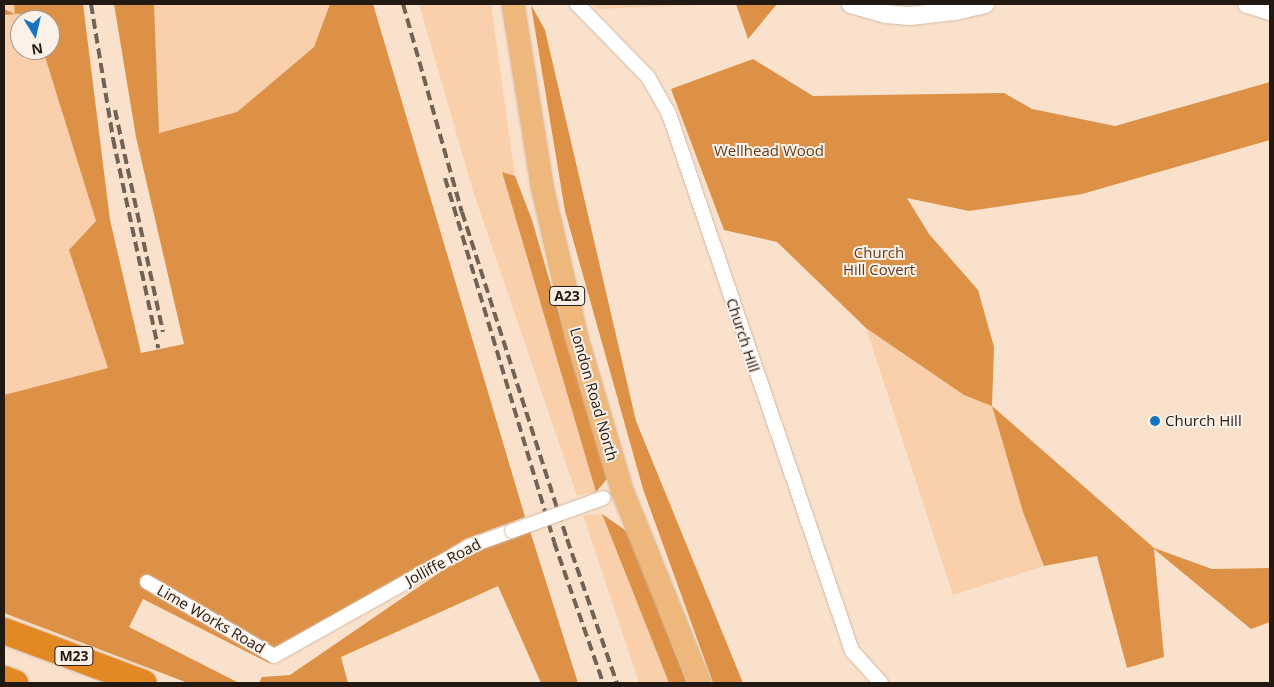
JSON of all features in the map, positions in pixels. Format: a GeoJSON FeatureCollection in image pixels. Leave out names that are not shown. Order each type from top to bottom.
{"type":"FeatureCollection","features":[{"type":"Feature","properties":{"kind":"highway","name":"M23"},"geometry":{"type":"LineString","coordinates":[[4,631],[144,683]]}},
{"type":"Feature","properties":{"kind":"highway"},"geometry":{"type":"LineString","coordinates":[[4,680],[15,683]]}},
{"type":"Feature","properties":{"kind":"main road","name":"London Road North"},"geometry":{"type":"LineString","coordinates":[[513,4],[542,186],[613,494],[700,683]]}},
{"type":"Feature","properties":{"kind":"street","name":"Church Hill"},"geometry":{"type":"LineString","coordinates":[[577,4],[648,77],[669,114],[852,651],[881,683]]}},
{"type":"Feature","properties":{"kind":"street"},"geometry":{"type":"LineString","coordinates":[[851,4],[886,14],[910,16],[956,12],[985,4]]}},
{"type":"Feature","properties":{"kind":"street"},"geometry":{"type":"LineString","coordinates":[[1247,4],[1270,11]]}},
{"type":"Feature","properties":{"kind":"street","name":"Jolliffe Road"},"geometry":{"type":"LineString","coordinates":[[274,656],[470,546],[613,494]]}},
{"type":"Feature","properties":{"kind":"street","name":"Lime Works Road"},"geometry":{"type":"LineString","coordinates":[[147,582],[274,656]]}},
{"type":"Feature","properties":{"kind":"shaded area"},"geometry":{"type":"Polygon","coordinates":[[[4,4],[14,4],[15,10],[10,10],[10,12],[4,9],[4,4]]]}},
{"type":"Feature","properties":{"kind":"shaded area"},"geometry":{"type":"Polygon","coordinates":[[[154,4],[330,4],[314,47],[237,112],[158,133],[154,4]]]}},
{"type":"Feature","properties":{"kind":"shaded area"},"geometry":{"type":"Polygon","coordinates":[[[419,4],[491,4],[515,176],[502,173],[596,492],[577,496],[473,191],[419,4]]]}},
{"type":"Feature","properties":{"kind":"shaded area"},"geometry":{"type":"Polygon","coordinates":[[[591,4],[720,4],[598,9],[591,4]]]}},
{"type":"Feature","properties":{"kind":"shaded area"},"geometry":{"type":"Polygon","coordinates":[[[10,14],[10,60],[51,60],[96,221],[69,250],[108,368],[4,395],[4,15],[10,14]]]}},
{"type":"Feature","properties":{"kind":"shaded area"},"geometry":{"type":"Polygon","coordinates":[[[866,328],[992,406],[1023,512],[1044,566],[953,595],[866,328]]]}},
{"type":"Feature","properties":{"kind":"shaded area"},"geometry":{"type":"Polygon","coordinates":[[[602,514],[669,683],[639,683],[583,515],[602,514]]]}},
{"type":"Feature","properties":{"kind":"green space"},"geometry":{"type":"Polygon","coordinates":[[[14,4],[83,4],[110,220],[141,353],[184,344],[136,137],[114,4],[154,4],[159,133],[237,112],[314,47],[330,4],[373,4],[525,517],[465,539],[286,656],[269,663],[143,599],[129,627],[239,683],[188,683],[4,613],[4,395],[108,368],[69,250],[96,221],[46,60],[60,60],[60,10],[15,10],[14,4]]]}},
{"type":"Feature","properties":{"kind":"green space"},"geometry":{"type":"Polygon","coordinates":[[[736,4],[777,4],[748,39],[736,4]]]}},
{"type":"Feature","properties":{"kind":"green space"},"geometry":{"type":"Polygon","coordinates":[[[531,5],[545,30],[636,421],[743,683],[713,683],[643,489],[565,211],[531,5]]]}},
{"type":"Feature","properties":{"kind":"green space"},"geometry":{"type":"Polygon","coordinates":[[[4,9],[10,12],[10,15],[4,15],[4,9]]]}},
{"type":"Feature","properties":{"kind":"green space","name":"Wellhead Wood"},"geometry":{"type":"Polygon","coordinates":[[[753,59],[813,96],[1004,93],[1032,109],[1115,126],[1270,82],[1270,140],[1082,194],[969,211],[907,198],[929,234],[978,290],[994,347],[992,406],[964,395],[866,328],[777,242],[724,230],[671,89],[753,59]]]}},
{"type":"Feature","properties":{"kind":"green space"},"geometry":{"type":"Polygon","coordinates":[[[502,172],[515,176],[532,220],[607,479],[596,492],[502,172]]]}},
{"type":"Feature","properties":{"kind":"green space"},"geometry":{"type":"Polygon","coordinates":[[[992,406],[1154,548],[1212,569],[1270,568],[1270,622],[1251,629],[1154,549],[1164,657],[1127,668],[1097,556],[1044,566],[1023,512],[992,406]]]}},
{"type":"Feature","properties":{"kind":"green space"},"geometry":{"type":"Polygon","coordinates":[[[602,514],[628,532],[687,683],[669,683],[602,514]]]}},
{"type":"Feature","properties":{"kind":"green space"},"geometry":{"type":"Polygon","coordinates":[[[530,531],[578,683],[541,683],[498,586],[341,657],[348,683],[259,683],[262,677],[290,675],[471,551],[530,531]]]}},
{"type":"Feature","properties":{"kind":"railway"},"geometry":{"type":"LineString","coordinates":[[91,4],[113,139],[158,348]]}},
{"type":"Feature","properties":{"kind":"railway"},"geometry":{"type":"LineString","coordinates":[[403,4],[462,212],[567,539],[617,683]]}},
{"type":"Feature","properties":{"kind":"railway"},"geometry":{"type":"LineString","coordinates":[[115,110],[163,332]]}},
{"type":"Feature","properties":{"kind":"railway"},"geometry":{"type":"LineString","coordinates":[[445,178],[554,542],[603,683]]}},
{"type":"Feature","properties":{"kind":"place","name":"Church Hill"},"geometry":{"type":"Point","coordinates":[1155,421]}},
{"type":"Feature","properties":{"kind":"park label","name":"Church Hill Covert"},"geometry":{"type":"Point","coordinates":[879,260]}}]}
